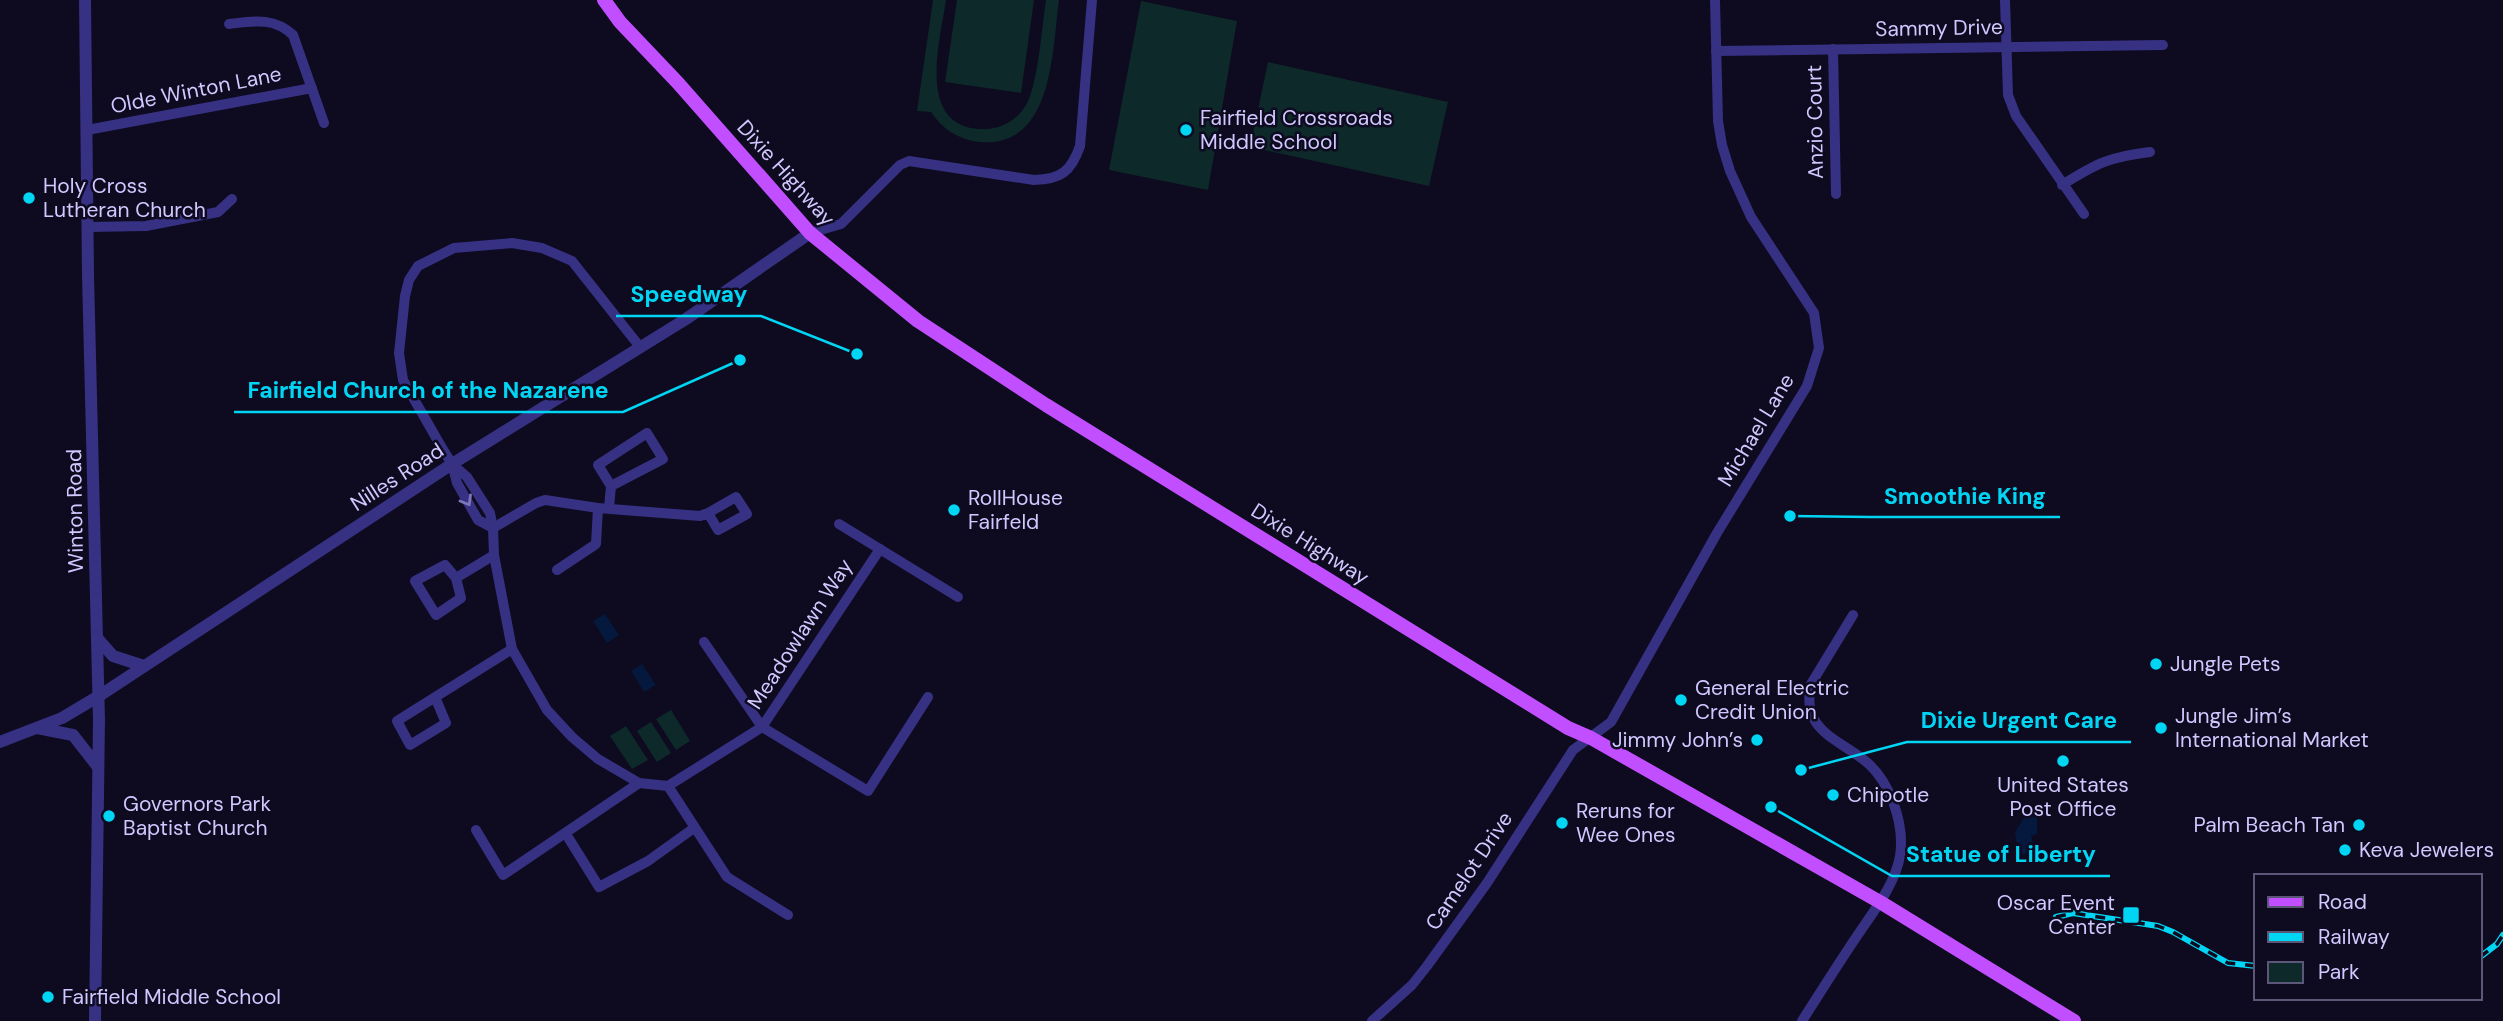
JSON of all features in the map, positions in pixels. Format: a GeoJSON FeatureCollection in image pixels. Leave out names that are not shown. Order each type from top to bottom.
{"type":"FeatureCollection","features":[{"type":"Feature","properties":{"kind":"main road","name":"Dixie Highway"},"geometry":{"type":"LineString","coordinates":[[604,0],[620,22],[678,83],[810,233],[894,303],[939,336],[1561,723],[1880,902],[2074,1021]]}},
{"type":"Feature","properties":{"kind":"street","name":"Winton Road"},"geometry":{"type":"LineString","coordinates":[[85,0],[99,696],[95,1021]]}},
{"type":"Feature","properties":{"kind":"street"},"geometry":{"type":"LineString","coordinates":[[810,233],[841,224],[900,165],[909,161],[1034,180],[1049,179],[1065,173],[1074,162],[1080,146],[1092,0]]}},
{"type":"Feature","properties":{"kind":"street","name":"Michael Lane"},"geometry":{"type":"LineString","coordinates":[[1591,738],[1611,722],[1717,533],[1807,386],[1819,348],[1814,313],[1751,217],[1730,171],[1718,121],[1715,0]]}},
{"type":"Feature","properties":{"kind":"street"},"geometry":{"type":"LineString","coordinates":[[2005,0],[2008,95],[2016,116],[2084,214]]}},
{"type":"Feature","properties":{"kind":"street"},"geometry":{"type":"LineString","coordinates":[[229,24],[260,20],[273,22],[293,35],[324,123]]}},
{"type":"Feature","properties":{"kind":"street","name":"Sammy Drive"},"geometry":{"type":"LineString","coordinates":[[1716,51],[2163,46]]}},
{"type":"Feature","properties":{"kind":"street","name":"Anzio Court"},"geometry":{"type":"LineString","coordinates":[[1833,49],[1836,194]]}},
{"type":"Feature","properties":{"kind":"street","name":"Olde Winton Lane"},"geometry":{"type":"LineString","coordinates":[[87,130],[312,88]]}},
{"type":"Feature","properties":{"kind":"street"},"geometry":{"type":"LineString","coordinates":[[2062,184],[2113,157],[2150,152]]}},
{"type":"Feature","properties":{"kind":"street"},"geometry":{"type":"LineString","coordinates":[[88,227],[146,226],[218,212],[232,199]]}},
{"type":"Feature","properties":{"kind":"street","name":"Nilles Road"},"geometry":{"type":"LineString","coordinates":[[0,742],[62,718],[99,696],[452,464],[697,311],[810,233]]}},
{"type":"Feature","properties":{"kind":"street"},"geometry":{"type":"LineString","coordinates":[[493,528],[478,520],[457,483],[452,464],[403,380],[399,353],[405,296],[409,280],[418,266],[454,248],[512,243],[542,248],[572,261],[640,347]]}},
{"type":"Feature","properties":{"kind":"street"},"geometry":{"type":"LineString","coordinates":[[557,570],[596,544],[611,486],[663,459],[647,433],[598,465],[611,486]]}},
{"type":"Feature","properties":{"kind":"street"},"geometry":{"type":"LineString","coordinates":[[493,528],[545,500],[700,516],[708,513]]}},
{"type":"Feature","properties":{"kind":"street"},"geometry":{"type":"LineString","coordinates":[[839,524],[958,597]]}},
{"type":"Feature","properties":{"kind":"street"},"geometry":{"type":"LineString","coordinates":[[493,528],[494,555],[512,649],[547,710],[572,737],[598,759],[639,783],[668,786],[762,726],[868,791],[928,697]]}},
{"type":"Feature","properties":{"kind":"street","name":"Meadowlawn Way"},"geometry":{"type":"LineString","coordinates":[[704,642],[762,726],[880,549]]}},
{"type":"Feature","properties":{"kind":"street"},"geometry":{"type":"LineString","coordinates":[[456,578],[494,555]]}},
{"type":"Feature","properties":{"kind":"street"},"geometry":{"type":"LineString","coordinates":[[444,565],[456,578],[461,598],[436,615],[415,581],[444,565]]}},
{"type":"Feature","properties":{"kind":"street"},"geometry":{"type":"LineString","coordinates":[[1802,1021],[1880,902],[1900,857],[1901,838],[1897,810],[1875,771],[1864,760],[1822,732],[1816,723],[1809,697],[1811,684],[1853,615]]}},
{"type":"Feature","properties":{"kind":"street"},"geometry":{"type":"LineString","coordinates":[[97,638],[113,656],[144,666]]}},
{"type":"Feature","properties":{"kind":"street"},"geometry":{"type":"LineString","coordinates":[[436,697],[446,723],[410,746],[397,721],[512,649]]}},
{"type":"Feature","properties":{"kind":"street"},"geometry":{"type":"LineString","coordinates":[[36,728],[73,735],[98,767]]}},
{"type":"Feature","properties":{"kind":"street","name":"Camelot Drive"},"geometry":{"type":"LineString","coordinates":[[1372,1021],[1412,985],[1427,966],[1487,883],[1573,750],[1591,738]]}},
{"type":"Feature","properties":{"kind":"street"},"geometry":{"type":"LineString","coordinates":[[476,830],[503,875],[639,783]]}},
{"type":"Feature","properties":{"kind":"street"},"geometry":{"type":"LineString","coordinates":[[668,786],[727,877],[788,915]]}},
{"type":"Feature","properties":{"kind":"street"},"geometry":{"type":"LineString","coordinates":[[566,834],[599,887],[648,861],[694,828]]}},
{"type":"Feature","properties":{"kind":"green space"},"geometry":{"type":"Polygon","coordinates":[[[933,0],[946,0],[937,60],[940,101],[949,116],[964,126],[987,129],[1010,122],[1026,105],[1037,70],[1046,0],[1059,0],[1050,69],[1044,92],[1035,113],[1022,130],[1004,140],[972,141],[952,133],[940,124],[931,112],[917,111],[933,0]]]}},
{"type":"Feature","properties":{"kind":"green space"},"geometry":{"type":"Polygon","coordinates":[[[957,0],[1034,0],[1021,93],[945,82],[957,0]]]}},
{"type":"Feature","properties":{"kind":"green space"},"geometry":{"type":"Polygon","coordinates":[[[1141,1],[1237,21],[1208,190],[1109,170],[1141,1]]]}},
{"type":"Feature","properties":{"kind":"green space"},"geometry":{"type":"Polygon","coordinates":[[[1268,62],[1448,102],[1429,186],[1250,147],[1268,62]]]}},
{"type":"Feature","properties":{"kind":"green space"},"geometry":{"type":"Polygon","coordinates":[[[671,710],[690,741],[676,750],[656,719],[671,710]]]}},
{"type":"Feature","properties":{"kind":"green space"},"geometry":{"type":"Polygon","coordinates":[[[651,722],[671,753],[657,762],[637,731],[651,722]]]}},
{"type":"Feature","properties":{"kind":"green space"},"geometry":{"type":"Polygon","coordinates":[[[626,726],[648,760],[632,769],[610,736],[626,726]]]}},
{"type":"Feature","properties":{"kind":"water"},"geometry":{"type":"Polygon","coordinates":[[[605,614],[619,635],[607,643],[593,621],[605,614]]]}},
{"type":"Feature","properties":{"kind":"water"},"geometry":{"type":"Polygon","coordinates":[[[642,664],[656,685],[644,692],[631,671],[642,664]]]}},
{"type":"Feature","properties":{"kind":"water"},"geometry":{"type":"Polygon","coordinates":[[[2029,810],[2037,815],[2037,834],[2031,836],[2033,843],[2024,855],[2020,853],[2015,832],[2029,810]]]}},
{"type":"Feature","properties":{"kind":"railway"},"geometry":{"type":"LineString","coordinates":[[2056,917],[2073,913],[2158,926],[2228,963],[2254,966]]}},
{"type":"Feature","properties":{"kind":"railway"},"geometry":{"type":"LineString","coordinates":[[2482,955],[2497,944],[2503,935]]}},
{"type":"Feature","properties":{"kind":"place","name":"Fairfield Crossroads Middle School"},"geometry":{"type":"Point","coordinates":[1186,130]}},
{"type":"Feature","properties":{"kind":"place","name":"Holy Cross Lutheran Church"},"geometry":{"type":"Point","coordinates":[29,198]}},
{"type":"Feature","properties":{"kind":"place","name":"Speedway"},"geometry":{"type":"Point","coordinates":[857,354]}},
{"type":"Feature","properties":{"kind":"place","name":"Fairfield Church of the Nazarene"},"geometry":{"type":"Point","coordinates":[740,360]}},
{"type":"Feature","properties":{"kind":"place","name":"RollHouse Fairfeld"},"geometry":{"type":"Point","coordinates":[954,510]}},
{"type":"Feature","properties":{"kind":"place","name":"Smoothie King"},"geometry":{"type":"Point","coordinates":[1790,516]}},
{"type":"Feature","properties":{"kind":"place","name":"Jungle Pets"},"geometry":{"type":"Point","coordinates":[2156,664]}},
{"type":"Feature","properties":{"kind":"place","name":"General Electric Credit Union"},"geometry":{"type":"Point","coordinates":[1681,700]}},
{"type":"Feature","properties":{"kind":"place","name":"Jungle Jim’s International Market"},"geometry":{"type":"Point","coordinates":[2161,728]}},
{"type":"Feature","properties":{"kind":"place","name":"Jimmy John’s"},"geometry":{"type":"Point","coordinates":[1757,740]}},
{"type":"Feature","properties":{"kind":"place","name":"United States Post Office"},"geometry":{"type":"Point","coordinates":[2063,761]}},
{"type":"Feature","properties":{"kind":"place","name":"Dixie Urgent Care"},"geometry":{"type":"Point","coordinates":[1801,770]}},
{"type":"Feature","properties":{"kind":"place","name":"Chipotle"},"geometry":{"type":"Point","coordinates":[1833,795]}},
{"type":"Feature","properties":{"kind":"place","name":"Statue of Liberty"},"geometry":{"type":"Point","coordinates":[1771,807]}},
{"type":"Feature","properties":{"kind":"place","name":"Governors Park Baptist Church"},"geometry":{"type":"Point","coordinates":[109,816]}},
{"type":"Feature","properties":{"kind":"place","name":"Reruns for Wee Ones"},"geometry":{"type":"Point","coordinates":[1562,823]}},
{"type":"Feature","properties":{"kind":"place","name":"Palm Beach Tan"},"geometry":{"type":"Point","coordinates":[2359,825]}},
{"type":"Feature","properties":{"kind":"place","name":"Keva Jewelers"},"geometry":{"type":"Point","coordinates":[2345,850]}},
{"type":"Feature","properties":{"kind":"place","name":"Oscar Event Center"},"geometry":{"type":"Point","coordinates":[2131,915]}},
{"type":"Feature","properties":{"kind":"place","name":"Fairfield Middle School"},"geometry":{"type":"Point","coordinates":[48,997]}}]}
